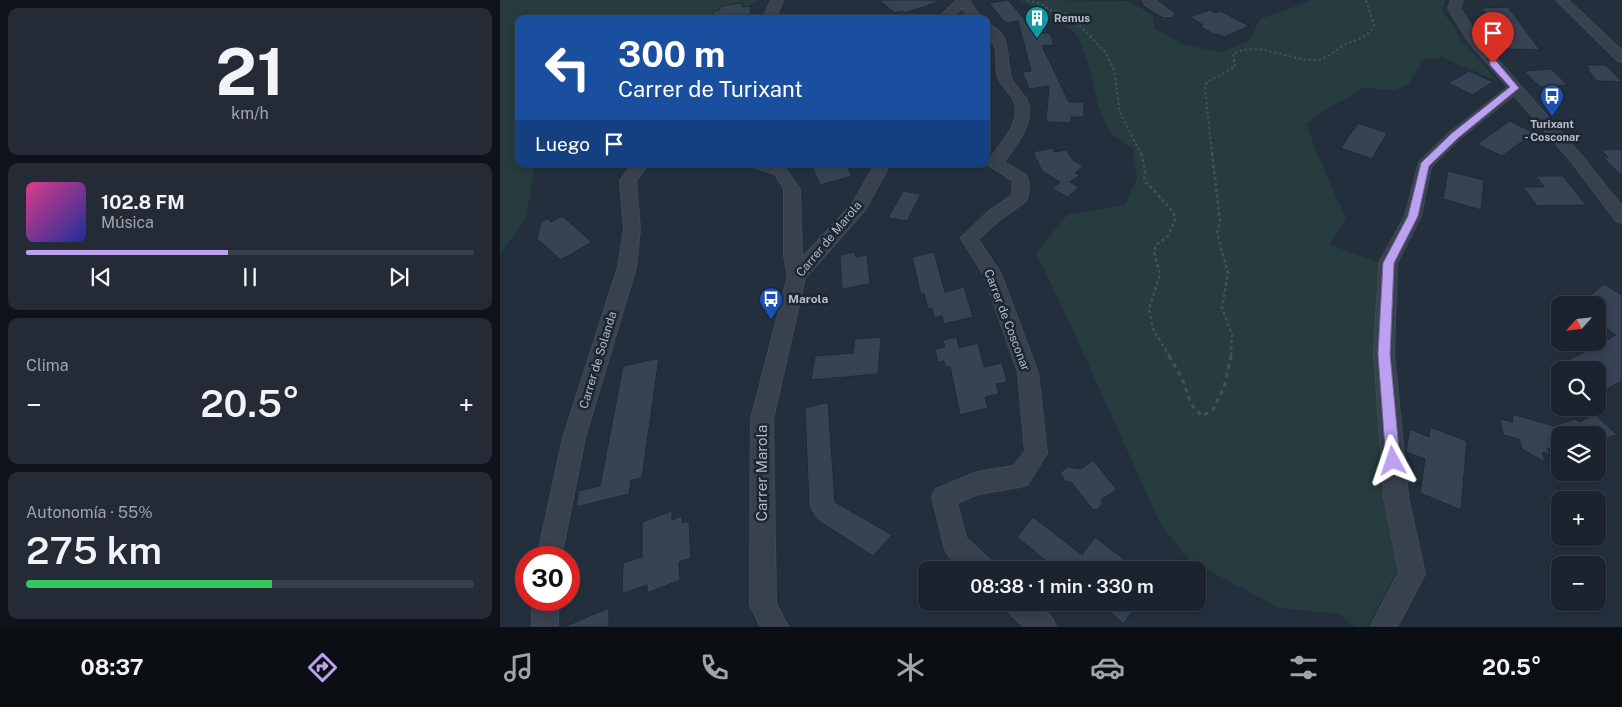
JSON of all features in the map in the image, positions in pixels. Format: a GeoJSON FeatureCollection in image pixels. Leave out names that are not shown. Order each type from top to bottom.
{"type":"FeatureCollection","features":[{"type":"Feature","properties":{"kind":"street"},"geometry":{"type":"LineString","coordinates":[[770,15],[777,0]]}},
{"type":"Feature","properties":{"kind":"street"},"geometry":{"type":"LineString","coordinates":[[1148,0],[1149,3],[1167,14]]}},
{"type":"Feature","properties":{"kind":"street"},"geometry":{"type":"LineString","coordinates":[[1457,0],[1454,8],[1472,38],[1575,157],[1622,217]]}},
{"type":"Feature","properties":{"kind":"street"},"geometry":{"type":"LineString","coordinates":[[1562,0],[1622,58]]}},
{"type":"Feature","properties":{"kind":"street"},"geometry":{"type":"LineString","coordinates":[[948,15],[964,1],[974,15]]}},
{"type":"Feature","properties":{"kind":"street","name":"Carrer de Cosconar"},"geometry":{"type":"LineString","coordinates":[[973,561],[956,545],[944,497],[977,483],[1020,476],[1036,453],[1028,373],[992,274],[969,238],[995,215],[1020,197],[1022,179],[995,163],[1023,123],[1021,99],[1004,77],[1003,48],[996,36],[990,31]]}},
{"type":"Feature","properties":{"kind":"street"},"geometry":{"type":"LineString","coordinates":[[1383,627],[1412,574],[1396,497],[1384,354],[1388,263],[1413,216],[1424,166],[1454,136],[1515,88]]}},
{"type":"Feature","properties":{"kind":"street","name":"Carrer de Solanda"},"geometry":{"type":"LineString","coordinates":[[552,546],[574,438],[627,267],[632,229],[628,181],[638,167]]}},
{"type":"Feature","properties":{"kind":"street"},"geometry":{"type":"LineString","coordinates":[[768,167],[780,171],[792,189],[793,255],[797,276]]}},
{"type":"Feature","properties":{"kind":"street","name":"Carrer de Marola"},"geometry":{"type":"LineString","coordinates":[[786,319],[797,276],[859,206],[880,167]]}},
{"type":"Feature","properties":{"kind":"street","name":"Carrer Marola"},"geometry":{"type":"LineString","coordinates":[[775,627],[762,606],[762,419],[786,319]]}},
{"type":"Feature","properties":{"kind":"street"},"geometry":{"type":"LineString","coordinates":[[545,611],[545,627]]}},
{"type":"Feature","properties":{"kind":"street"},"geometry":{"type":"LineString","coordinates":[[1026,611],[1043,627]]}},
{"type":"Feature","properties":{"kind":"path"},"geometry":{"type":"LineString","coordinates":[[1027,0],[1041,4],[1050,10],[1069,14],[1106,53],[1114,67],[1118,82],[1117,98],[1120,112],[1135,138],[1142,155],[1145,170],[1144,180],[1170,208],[1176,218],[1168,236],[1156,245],[1154,252],[1160,274],[1149,309],[1153,329],[1182,378],[1191,404],[1202,416],[1213,410],[1224,388],[1232,351],[1232,335],[1224,319],[1222,307],[1228,273],[1217,232],[1220,220],[1205,87],[1207,82],[1235,67],[1233,54],[1239,49],[1252,48],[1315,60],[1328,58],[1335,50],[1348,43],[1357,42],[1370,33],[1374,25],[1366,0]]}},
{"type":"Feature","properties":{"kind":"green space"},"geometry":{"type":"Polygon","coordinates":[[[500,0],[760,0],[732,15],[515,15],[515,167],[534,167],[526,218],[500,254],[500,0]]]}},
{"type":"Feature","properties":{"kind":"green space"},"geometry":{"type":"Polygon","coordinates":[[[1019,0],[1128,1],[1153,15],[1154,28],[1184,45],[1222,52],[1250,40],[1260,19],[1313,0],[1446,0],[1442,10],[1463,42],[1499,82],[1442,57],[1424,60],[1409,83],[1396,90],[1364,88],[1323,111],[1307,124],[1314,146],[1346,219],[1329,244],[1377,262],[1375,372],[1387,513],[1398,569],[1367,627],[1355,627],[1339,614],[1280,608],[1206,569],[1206,561],[1190,561],[1161,525],[1036,253],[1067,215],[1125,205],[1137,178],[1133,149],[1111,134],[1099,108],[1089,66],[1078,36],[1058,20],[1019,0]]]}},
{"type":"Feature","properties":{"kind":"building"},"geometry":{"type":"Polygon","coordinates":[[[879,0],[938,0],[938,2],[905,13],[902,11],[895,13],[879,0]]]}},
{"type":"Feature","properties":{"kind":"building"},"geometry":{"type":"Polygon","coordinates":[[[1008,0],[1032,28],[1040,28],[1041,33],[1050,33],[1054,45],[1042,46],[1069,102],[1084,102],[1084,117],[1071,117],[1071,123],[1046,122],[1049,86],[1029,89],[1022,72],[1031,71],[1018,21],[1008,23],[1004,21],[989,3],[1008,0]]]}},
{"type":"Feature","properties":{"kind":"building"},"geometry":{"type":"Polygon","coordinates":[[[742,3],[742,7],[750,6],[751,15],[714,15],[713,11],[720,10],[720,6],[742,3]]]}},
{"type":"Feature","properties":{"kind":"building"},"geometry":{"type":"Polygon","coordinates":[[[1508,7],[1540,50],[1508,49],[1506,45],[1499,45],[1488,29],[1503,30],[1481,8],[1508,7]]]}},
{"type":"Feature","properties":{"kind":"building"},"geometry":{"type":"Polygon","coordinates":[[[1210,10],[1215,13],[1221,11],[1249,26],[1224,37],[1218,34],[1215,35],[1190,17],[1210,10]]]}},
{"type":"Feature","properties":{"kind":"building"},"geometry":{"type":"Polygon","coordinates":[[[1587,65],[1606,65],[1622,82],[1597,81],[1586,68],[1590,69],[1587,65]]]}},
{"type":"Feature","properties":{"kind":"building"},"geometry":{"type":"Polygon","coordinates":[[[1551,69],[1568,85],[1540,87],[1524,71],[1551,69]]]}},
{"type":"Feature","properties":{"kind":"building"},"geometry":{"type":"Polygon","coordinates":[[[1469,71],[1493,82],[1472,95],[1448,83],[1469,71]]]}},
{"type":"Feature","properties":{"kind":"building"},"geometry":{"type":"Polygon","coordinates":[[[1510,121],[1534,133],[1502,156],[1477,144],[1510,121]]]}},
{"type":"Feature","properties":{"kind":"building"},"geometry":{"type":"Polygon","coordinates":[[[1358,123],[1387,133],[1372,159],[1341,148],[1358,123]]]}},
{"type":"Feature","properties":{"kind":"building"},"geometry":{"type":"Polygon","coordinates":[[[1052,148],[1054,152],[1066,150],[1073,160],[1083,166],[1075,173],[1080,175],[1070,182],[1079,187],[1068,197],[1052,189],[1060,182],[1042,171],[1033,152],[1052,148]]]}},
{"type":"Feature","properties":{"kind":"building"},"geometry":{"type":"Polygon","coordinates":[[[1622,149],[1622,177],[1603,157],[1608,157],[1601,150],[1622,149]]]}},
{"type":"Feature","properties":{"kind":"building"},"geometry":{"type":"Polygon","coordinates":[[[812,167],[848,167],[852,176],[820,185],[812,167]]]}},
{"type":"Feature","properties":{"kind":"building"},"geometry":{"type":"Polygon","coordinates":[[[1448,171],[1484,180],[1481,210],[1443,199],[1448,171]]]}},
{"type":"Feature","properties":{"kind":"building"},"geometry":{"type":"Polygon","coordinates":[[[1536,176],[1563,176],[1586,205],[1537,206],[1523,187],[1544,187],[1536,176]]]}},
{"type":"Feature","properties":{"kind":"building"},"geometry":{"type":"Polygon","coordinates":[[[903,191],[921,194],[907,221],[888,218],[903,191]]]}},
{"type":"Feature","properties":{"kind":"building"},"geometry":{"type":"Polygon","coordinates":[[[562,216],[592,242],[561,260],[537,239],[541,223],[548,218],[551,222],[562,216]]]}},
{"type":"Feature","properties":{"kind":"building"},"geometry":{"type":"Polygon","coordinates":[[[855,252],[856,257],[867,255],[870,284],[842,289],[840,255],[855,252]]]}},
{"type":"Feature","properties":{"kind":"building"},"geometry":{"type":"Polygon","coordinates":[[[934,252],[945,292],[964,287],[973,317],[944,324],[942,316],[934,318],[932,308],[928,309],[924,294],[921,295],[912,257],[934,252]]]}},
{"type":"Feature","properties":{"kind":"building"},"geometry":{"type":"Polygon","coordinates":[[[1604,284],[1622,295],[1622,381],[1606,390],[1606,361],[1567,361],[1586,351],[1606,351],[1606,340],[1616,335],[1606,328],[1606,296],[1590,296],[1604,284]]]}},
{"type":"Feature","properties":{"kind":"building"},"geometry":{"type":"Polygon","coordinates":[[[881,337],[878,374],[811,380],[815,356],[853,353],[855,339],[881,337]]]}},
{"type":"Feature","properties":{"kind":"building"},"geometry":{"type":"Polygon","coordinates":[[[957,337],[959,348],[978,343],[984,367],[1002,363],[1007,382],[996,384],[999,394],[985,397],[988,408],[960,415],[950,366],[945,367],[944,361],[938,363],[935,349],[945,347],[943,340],[957,337]]]}},
{"type":"Feature","properties":{"kind":"building"},"geometry":{"type":"Polygon","coordinates":[[[659,358],[642,478],[631,480],[629,494],[576,507],[579,491],[600,486],[623,366],[659,358]]]}},
{"type":"Feature","properties":{"kind":"building"},"geometry":{"type":"Polygon","coordinates":[[[828,402],[835,502],[892,535],[873,556],[816,519],[809,507],[805,408],[828,402]]]}},
{"type":"Feature","properties":{"kind":"building"},"geometry":{"type":"Polygon","coordinates":[[[1512,414],[1554,426],[1551,426],[1551,449],[1548,448],[1550,455],[1542,452],[1545,462],[1522,449],[1519,439],[1503,435],[1500,419],[1513,422],[1512,414]]]}},
{"type":"Feature","properties":{"kind":"building"},"geometry":{"type":"Polygon","coordinates":[[[1591,416],[1597,416],[1617,435],[1606,438],[1606,426],[1554,426],[1575,419],[1579,422],[1591,416]]]}},
{"type":"Feature","properties":{"kind":"building"},"geometry":{"type":"Polygon","coordinates":[[[1430,427],[1467,441],[1461,510],[1420,493],[1425,459],[1406,452],[1410,429],[1429,437],[1430,427]]]}},
{"type":"Feature","properties":{"kind":"building"},"geometry":{"type":"Polygon","coordinates":[[[1093,460],[1117,490],[1102,499],[1102,504],[1098,509],[1093,510],[1072,483],[1065,481],[1060,473],[1067,467],[1081,469],[1093,460]]]}},
{"type":"Feature","properties":{"kind":"building"},"geometry":{"type":"Polygon","coordinates":[[[672,511],[672,520],[682,516],[682,523],[689,521],[691,558],[679,562],[680,580],[647,593],[647,585],[622,594],[623,563],[642,557],[642,522],[672,511]]]}},
{"type":"Feature","properties":{"kind":"building"},"geometry":{"type":"Polygon","coordinates":[[[1033,517],[1082,555],[1095,537],[1126,561],[1046,561],[1017,537],[1033,517]]]}},
{"type":"Feature","properties":{"kind":"building"},"geometry":{"type":"Polygon","coordinates":[[[609,608],[609,627],[564,627],[609,608]]]}},
{"type":"Feature","properties":{"kind":"building"},"geometry":{"type":"Polygon","coordinates":[[[1108,611],[1132,611],[1124,624],[1108,611]]]}},
{"type":"Feature","properties":{"kind":"place","name":"Remus"},"geometry":{"type":"Point","coordinates":[1037,39]}},
{"type":"Feature","properties":{"kind":"place","name":"Turixant - Cosconar"},"geometry":{"type":"Point","coordinates":[1552,117]}},
{"type":"Feature","properties":{"kind":"place","name":"Marola"},"geometry":{"type":"Point","coordinates":[771,320]}},
{"type":"Feature","properties":{"kind":"route"},"geometry":{"type":"LineString","coordinates":[[1393,461],[1384,354],[1388,263],[1413,216],[1424,166],[1454,136],[1515,88],[1493,63]]}}]}
